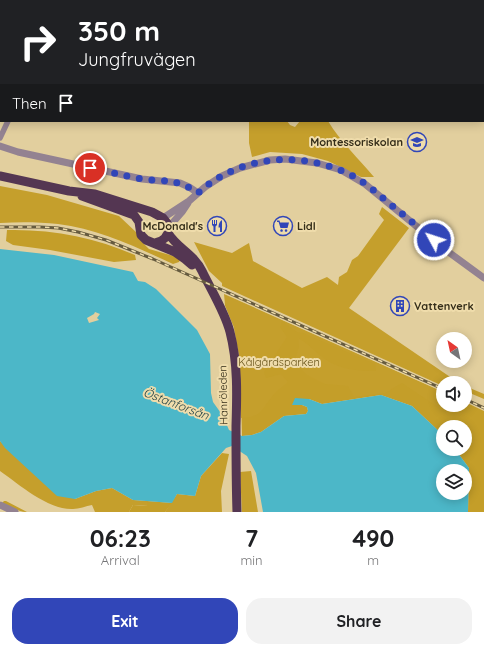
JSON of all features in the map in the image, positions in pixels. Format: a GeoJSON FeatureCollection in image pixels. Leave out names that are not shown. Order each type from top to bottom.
{"type":"FeatureCollection","features":[{"type":"Feature","properties":{"kind":"highway","name":"Hanröleden"},"geometry":{"type":"LineString","coordinates":[[0,176],[69,191],[95,194],[147,210],[160,217],[167,223],[168,230],[175,243],[195,260],[202,270],[230,331],[234,354],[236,383],[237,512]]}},
{"type":"Feature","properties":{"kind":"highway","name":"Hanröleden"},"geometry":{"type":"LineString","coordinates":[[69,191],[131,214],[137,218],[141,226],[141,232],[148,242],[155,243],[186,259],[207,283]]}},
{"type":"Feature","properties":{"kind":"highway"},"geometry":{"type":"LineString","coordinates":[[141,226],[146,218],[150,216],[160,217]]}},
{"type":"Feature","properties":{"kind":"highway"},"geometry":{"type":"LineString","coordinates":[[155,243],[163,240],[168,230]]}},
{"type":"Feature","properties":{"kind":"street"},"geometry":{"type":"LineString","coordinates":[[0,138],[8,122]]}},
{"type":"Feature","properties":{"kind":"street"},"geometry":{"type":"LineString","coordinates":[[0,146],[18,152],[142,179],[180,183],[198,193]]}},
{"type":"Feature","properties":{"kind":"street"},"geometry":{"type":"LineString","coordinates":[[160,217],[189,201],[205,186],[233,170],[270,160],[285,159],[309,161],[341,170],[365,184],[443,248],[484,278]]}},
{"type":"Feature","properties":{"kind":"street"},"geometry":{"type":"LineString","coordinates":[[168,230],[189,201]]}},
{"type":"Feature","properties":{"kind":"street"},"geometry":{"type":"LineString","coordinates":[[0,505],[15,512]]}},
{"type":"Feature","properties":{"kind":"green space"},"geometry":{"type":"Polygon","coordinates":[[[7,230],[40,231],[72,235],[104,243],[120,249],[135,255],[136,260],[114,262],[50,250],[13,245],[6,241],[7,230]]]}},
{"type":"Feature","properties":{"kind":"green space","name":"Kålgårdsparken"},"geometry":{"type":"Polygon","coordinates":[[[225,295],[436,389],[436,412],[472,412],[472,405],[484,411],[484,512],[468,512],[468,500],[472,500],[472,464],[466,464],[460,456],[472,456],[472,420],[436,420],[436,428],[412,406],[381,395],[322,404],[309,399],[302,405],[307,407],[308,411],[306,414],[284,416],[261,432],[242,436],[240,360],[234,327],[225,305],[225,295]]]}},
{"type":"Feature","properties":{"kind":"green space"},"geometry":{"type":"Polygon","coordinates":[[[6,501],[27,512],[1,504],[6,501]]]}},
{"type":"Feature","properties":{"kind":"green space"},"geometry":{"type":"Polygon","coordinates":[[[147,501],[172,503],[165,512],[129,512],[133,505],[147,506],[147,501]]]}},
{"type":"Feature","properties":{"kind":"shaded area"},"geometry":{"type":"Polygon","coordinates":[[[249,122],[288,122],[295,127],[299,122],[329,122],[344,143],[374,177],[361,177],[328,161],[302,154],[270,152],[252,157],[249,143],[249,122]]]}},
{"type":"Feature","properties":{"kind":"shaded area"},"geometry":{"type":"Polygon","coordinates":[[[0,186],[47,195],[119,216],[137,233],[142,242],[149,249],[177,257],[180,260],[179,262],[173,264],[103,234],[73,226],[22,222],[0,223],[0,186]]]}},
{"type":"Feature","properties":{"kind":"shaded area"},"geometry":{"type":"Polygon","coordinates":[[[382,207],[409,228],[349,308],[449,376],[436,376],[436,383],[222,286],[222,283],[209,271],[194,242],[232,253],[249,243],[253,261],[302,288],[327,277],[338,285],[339,277],[347,272],[352,260],[358,256],[384,220],[379,214],[382,207]]]}},
{"type":"Feature","properties":{"kind":"shaded area"},"geometry":{"type":"Polygon","coordinates":[[[224,294],[436,389],[436,406],[402,383],[385,393],[354,397],[348,386],[325,384],[307,375],[294,362],[299,347],[298,338],[325,359],[337,366],[356,370],[376,371],[375,364],[303,333],[297,332],[282,321],[280,327],[287,337],[264,372],[266,378],[281,374],[288,382],[274,394],[259,413],[253,416],[241,418],[240,360],[234,327],[225,305],[224,294]]]}},
{"type":"Feature","properties":{"kind":"shaded area"},"geometry":{"type":"Polygon","coordinates":[[[472,389],[484,394],[484,399],[472,394],[472,389]]]}},
{"type":"Feature","properties":{"kind":"shaded area"},"geometry":{"type":"Polygon","coordinates":[[[0,441],[75,499],[96,491],[112,488],[133,500],[147,501],[148,506],[133,505],[129,512],[95,512],[92,505],[73,509],[64,508],[44,501],[0,471],[0,441]]]}},
{"type":"Feature","properties":{"kind":"shaded area"},"geometry":{"type":"Polygon","coordinates":[[[222,453],[229,454],[221,491],[222,512],[165,512],[177,494],[195,496],[201,476],[222,453]]]}},
{"type":"Feature","properties":{"kind":"shaded area"},"geometry":{"type":"Polygon","coordinates":[[[251,471],[258,512],[242,512],[240,472],[251,471]]]}},
{"type":"Feature","properties":{"kind":"water","name":"Östanforsån"},"geometry":{"type":"Polygon","coordinates":[[[0,249],[54,255],[133,272],[138,281],[145,282],[156,289],[197,330],[210,354],[211,393],[213,402],[223,416],[229,430],[242,436],[261,432],[284,416],[306,414],[308,411],[307,407],[302,405],[292,405],[295,398],[309,399],[322,404],[381,395],[412,406],[436,428],[436,456],[460,456],[466,464],[436,464],[436,500],[468,500],[468,512],[263,512],[256,473],[247,456],[232,446],[226,448],[201,476],[195,496],[177,494],[172,503],[133,500],[112,488],[96,491],[75,499],[57,496],[5,448],[0,441],[0,249]],[[95,312],[87,318],[89,323],[99,320],[97,318],[100,314],[95,312]]]}},
{"type":"Feature","properties":{"kind":"railway"},"geometry":{"type":"LineString","coordinates":[[0,227],[58,228],[106,240],[153,259],[436,386]]}},
{"type":"Feature","properties":{"kind":"railway"},"geometry":{"type":"LineString","coordinates":[[472,402],[484,408]]}},
{"type":"Feature","properties":{"kind":"place","name":"Montessoriskolan"},"geometry":{"type":"Point","coordinates":[417,142]}},
{"type":"Feature","properties":{"kind":"place","name":"McDonald's"},"geometry":{"type":"Point","coordinates":[217,226]}},
{"type":"Feature","properties":{"kind":"place","name":"Lidl"},"geometry":{"type":"Point","coordinates":[283,226]}},
{"type":"Feature","properties":{"kind":"place","name":"Vattenverk"},"geometry":{"type":"Point","coordinates":[400,306]}},
{"type":"Feature","properties":{"kind":"route"},"geometry":{"type":"LineString","coordinates":[[90,168],[142,179],[180,183],[198,193],[205,186],[233,170],[252,164],[270,160],[285,159],[309,161],[341,170],[356,178],[434,240]]}}]}
